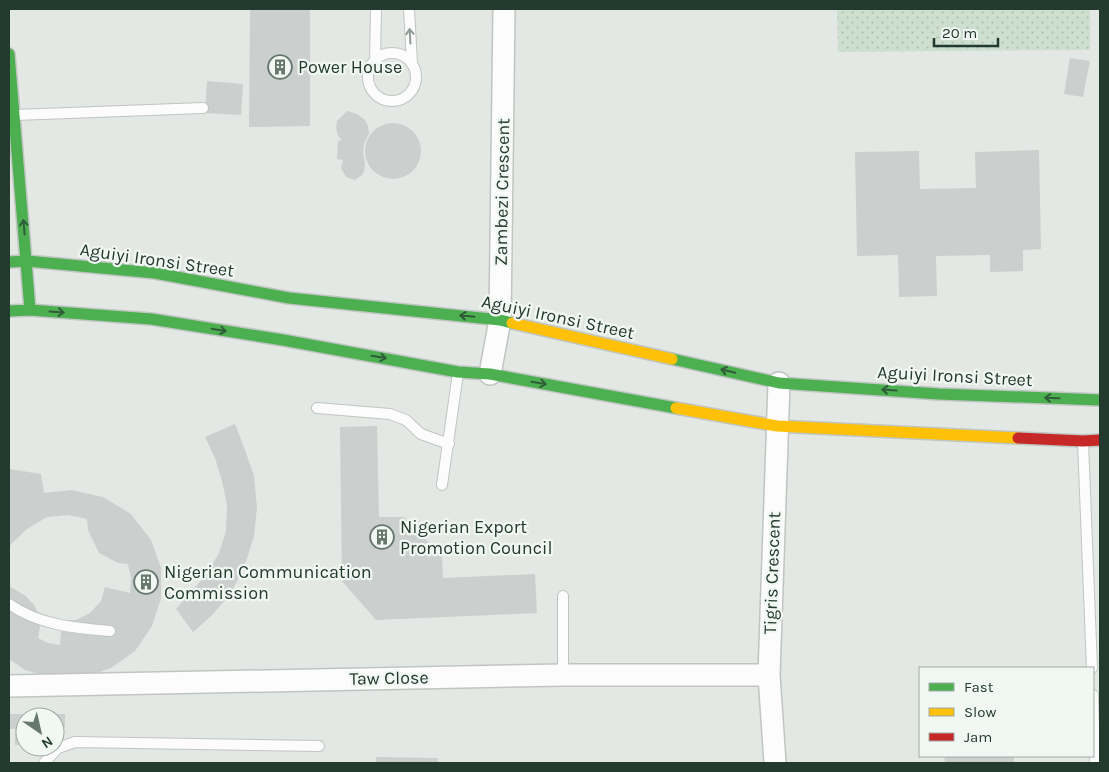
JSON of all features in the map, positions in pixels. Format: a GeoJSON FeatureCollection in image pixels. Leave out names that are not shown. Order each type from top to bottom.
{"type":"FeatureCollection","features":[{"type":"Feature","properties":{"kind":"main road"},"geometry":{"type":"LineString","coordinates":[[9,54],[30,310]]}},
{"type":"Feature","properties":{"kind":"main road","name":"Aguiyi Ironsi Street"},"geometry":{"type":"LineString","coordinates":[[9,262],[27,261],[155,274],[289,298],[500,320],[779,383],[939,394],[1100,400]]}},
{"type":"Feature","properties":{"kind":"main road"},"geometry":{"type":"LineString","coordinates":[[9,311],[30,310],[152,319],[283,340],[458,372],[490,374],[777,426],[1083,441],[1100,440]]}},
{"type":"Feature","properties":{"kind":"street","name":"Zambezi Crescent"},"geometry":{"type":"LineString","coordinates":[[490,374],[500,320],[504,9]]}},
{"type":"Feature","properties":{"kind":"street","name":"Tigris Crescent"},"geometry":{"type":"LineString","coordinates":[[775,763],[769,675],[779,383]]}},
{"type":"Feature","properties":{"kind":"street","name":"Taw Close"},"geometry":{"type":"LineString","coordinates":[[9,686],[562,675],[769,675]]}},
{"type":"Feature","properties":{"kind":"lane"},"geometry":{"type":"LineString","coordinates":[[375,61],[376,9]]}},
{"type":"Feature","properties":{"kind":"lane"},"geometry":{"type":"LineString","coordinates":[[409,9],[412,63],[416,79],[414,87],[410,94],[403,99],[386,100],[379,97],[373,91],[369,84],[368,75],[375,61],[390,53],[406,57],[412,63]]}},
{"type":"Feature","properties":{"kind":"lane"},"geometry":{"type":"LineString","coordinates":[[14,115],[203,108]]}},
{"type":"Feature","properties":{"kind":"lane"},"geometry":{"type":"LineString","coordinates":[[442,485],[458,372]]}},
{"type":"Feature","properties":{"kind":"lane"},"geometry":{"type":"LineString","coordinates":[[317,408],[390,414],[406,420],[421,434],[449,444]]}},
{"type":"Feature","properties":{"kind":"lane"},"geometry":{"type":"LineString","coordinates":[[1083,441],[1092,667]]}},
{"type":"Feature","properties":{"kind":"lane"},"geometry":{"type":"LineString","coordinates":[[562,675],[563,596]]}},
{"type":"Feature","properties":{"kind":"lane"},"geometry":{"type":"LineString","coordinates":[[9,604],[40,621],[75,628],[110,631]]}},
{"type":"Feature","properties":{"kind":"lane"},"geometry":{"type":"LineString","coordinates":[[1094,718],[1096,763]]}},
{"type":"Feature","properties":{"kind":"lane"},"geometry":{"type":"LineString","coordinates":[[44,763],[58,748],[75,742],[319,746]]}},
{"type":"Feature","properties":{"kind":"green space"},"geometry":{"type":"Polygon","coordinates":[[[837,9],[1090,9],[1090,50],[838,52],[837,9]]]}},
{"type":"Feature","properties":{"kind":"building","name":"Power House"},"geometry":{"type":"Polygon","coordinates":[[[250,9],[310,9],[310,126],[249,127],[250,9]]]}},
{"type":"Feature","properties":{"kind":"building"},"geometry":{"type":"Polygon","coordinates":[[[1070,58],[1090,61],[1083,97],[1064,94],[1070,58]]]}},
{"type":"Feature","properties":{"kind":"building"},"geometry":{"type":"Polygon","coordinates":[[[207,81],[243,84],[241,115],[205,113],[207,81]]]}},
{"type":"Feature","properties":{"kind":"building"},"geometry":{"type":"Polygon","coordinates":[[[347,111],[357,114],[365,120],[369,134],[364,143],[364,171],[355,180],[346,177],[341,168],[343,160],[337,159],[338,141],[342,140],[338,136],[337,121],[347,111]]]}},
{"type":"Feature","properties":{"kind":"building"},"geometry":{"type":"Polygon","coordinates":[[[393,123],[404,125],[413,131],[419,140],[421,151],[419,162],[413,171],[404,177],[393,179],[382,177],[373,171],[367,162],[365,151],[367,140],[373,131],[382,125],[393,123]]]}},
{"type":"Feature","properties":{"kind":"building"},"geometry":{"type":"Polygon","coordinates":[[[1039,150],[1041,249],[1023,250],[1023,271],[990,272],[990,255],[936,256],[937,296],[899,297],[898,255],[857,256],[855,152],[919,151],[920,189],[976,188],[975,152],[1039,150]]]}},
{"type":"Feature","properties":{"kind":"building"},"geometry":{"type":"Polygon","coordinates":[[[235,424],[254,476],[257,507],[254,536],[245,565],[230,595],[193,632],[176,609],[206,575],[219,553],[226,531],[227,505],[222,481],[215,458],[205,437],[235,424]]]}},
{"type":"Feature","properties":{"kind":"building","name":"Nigerian Export Promotion Council"},"geometry":{"type":"Polygon","coordinates":[[[377,426],[379,517],[404,517],[442,556],[443,578],[535,574],[537,613],[376,620],[342,581],[340,427],[377,426]]]}},
{"type":"Feature","properties":{"kind":"building","name":"Nigerian Communication Commission"},"geometry":{"type":"Polygon","coordinates":[[[9,469],[41,474],[44,493],[71,490],[103,497],[131,514],[151,540],[161,568],[161,598],[152,626],[135,651],[111,668],[83,678],[53,678],[25,670],[9,659],[9,586],[26,596],[34,605],[39,615],[40,627],[38,638],[48,643],[60,645],[62,620],[76,620],[90,613],[101,601],[105,587],[130,593],[131,578],[128,564],[118,563],[99,553],[88,530],[87,519],[68,515],[47,517],[27,529],[11,544],[9,551],[9,469]]]}},
{"type":"Feature","properties":{"kind":"building"},"geometry":{"type":"Polygon","coordinates":[[[9,714],[15,714],[15,729],[9,729],[9,714]]]}},
{"type":"Feature","properties":{"kind":"building"},"geometry":{"type":"Polygon","coordinates":[[[376,757],[438,758],[438,763],[376,763],[376,757]]]}},
{"type":"Feature","properties":{"kind":"building"},"geometry":{"type":"Polygon","coordinates":[[[944,757],[1014,757],[1014,763],[945,763],[944,757]]]}},
{"type":"Feature","properties":{"kind":"traffic: fast"},"geometry":{"type":"LineString","coordinates":[[9,54],[30,310]]}},
{"type":"Feature","properties":{"kind":"traffic: fast"},"geometry":{"type":"LineString","coordinates":[[9,262],[27,261],[155,273],[289,298],[500,320],[512,323]]}},
{"type":"Feature","properties":{"kind":"traffic: fast"},"geometry":{"type":"LineString","coordinates":[[9,311],[30,310],[151,319],[283,340],[458,372],[490,374],[676,408]]}},
{"type":"Feature","properties":{"kind":"traffic: fast"},"geometry":{"type":"LineString","coordinates":[[672,359],[779,383],[939,394],[1100,400]]}},
{"type":"Feature","properties":{"kind":"traffic: slow"},"geometry":{"type":"LineString","coordinates":[[512,323],[672,359]]}},
{"type":"Feature","properties":{"kind":"traffic: slow"},"geometry":{"type":"LineString","coordinates":[[676,408],[777,426],[1018,438]]}},
{"type":"Feature","properties":{"kind":"traffic: jam"},"geometry":{"type":"LineString","coordinates":[[1018,438],[1100,440]]}},
{"type":"Feature","properties":{"kind":"place","name":"Power House"},"geometry":{"type":"Point","coordinates":[280,67]}},
{"type":"Feature","properties":{"kind":"place","name":"Nigerian Export Promotion Council"},"geometry":{"type":"Point","coordinates":[382,537]}},
{"type":"Feature","properties":{"kind":"place","name":"Nigerian Communication Commission"},"geometry":{"type":"Point","coordinates":[146,582]}}]}
